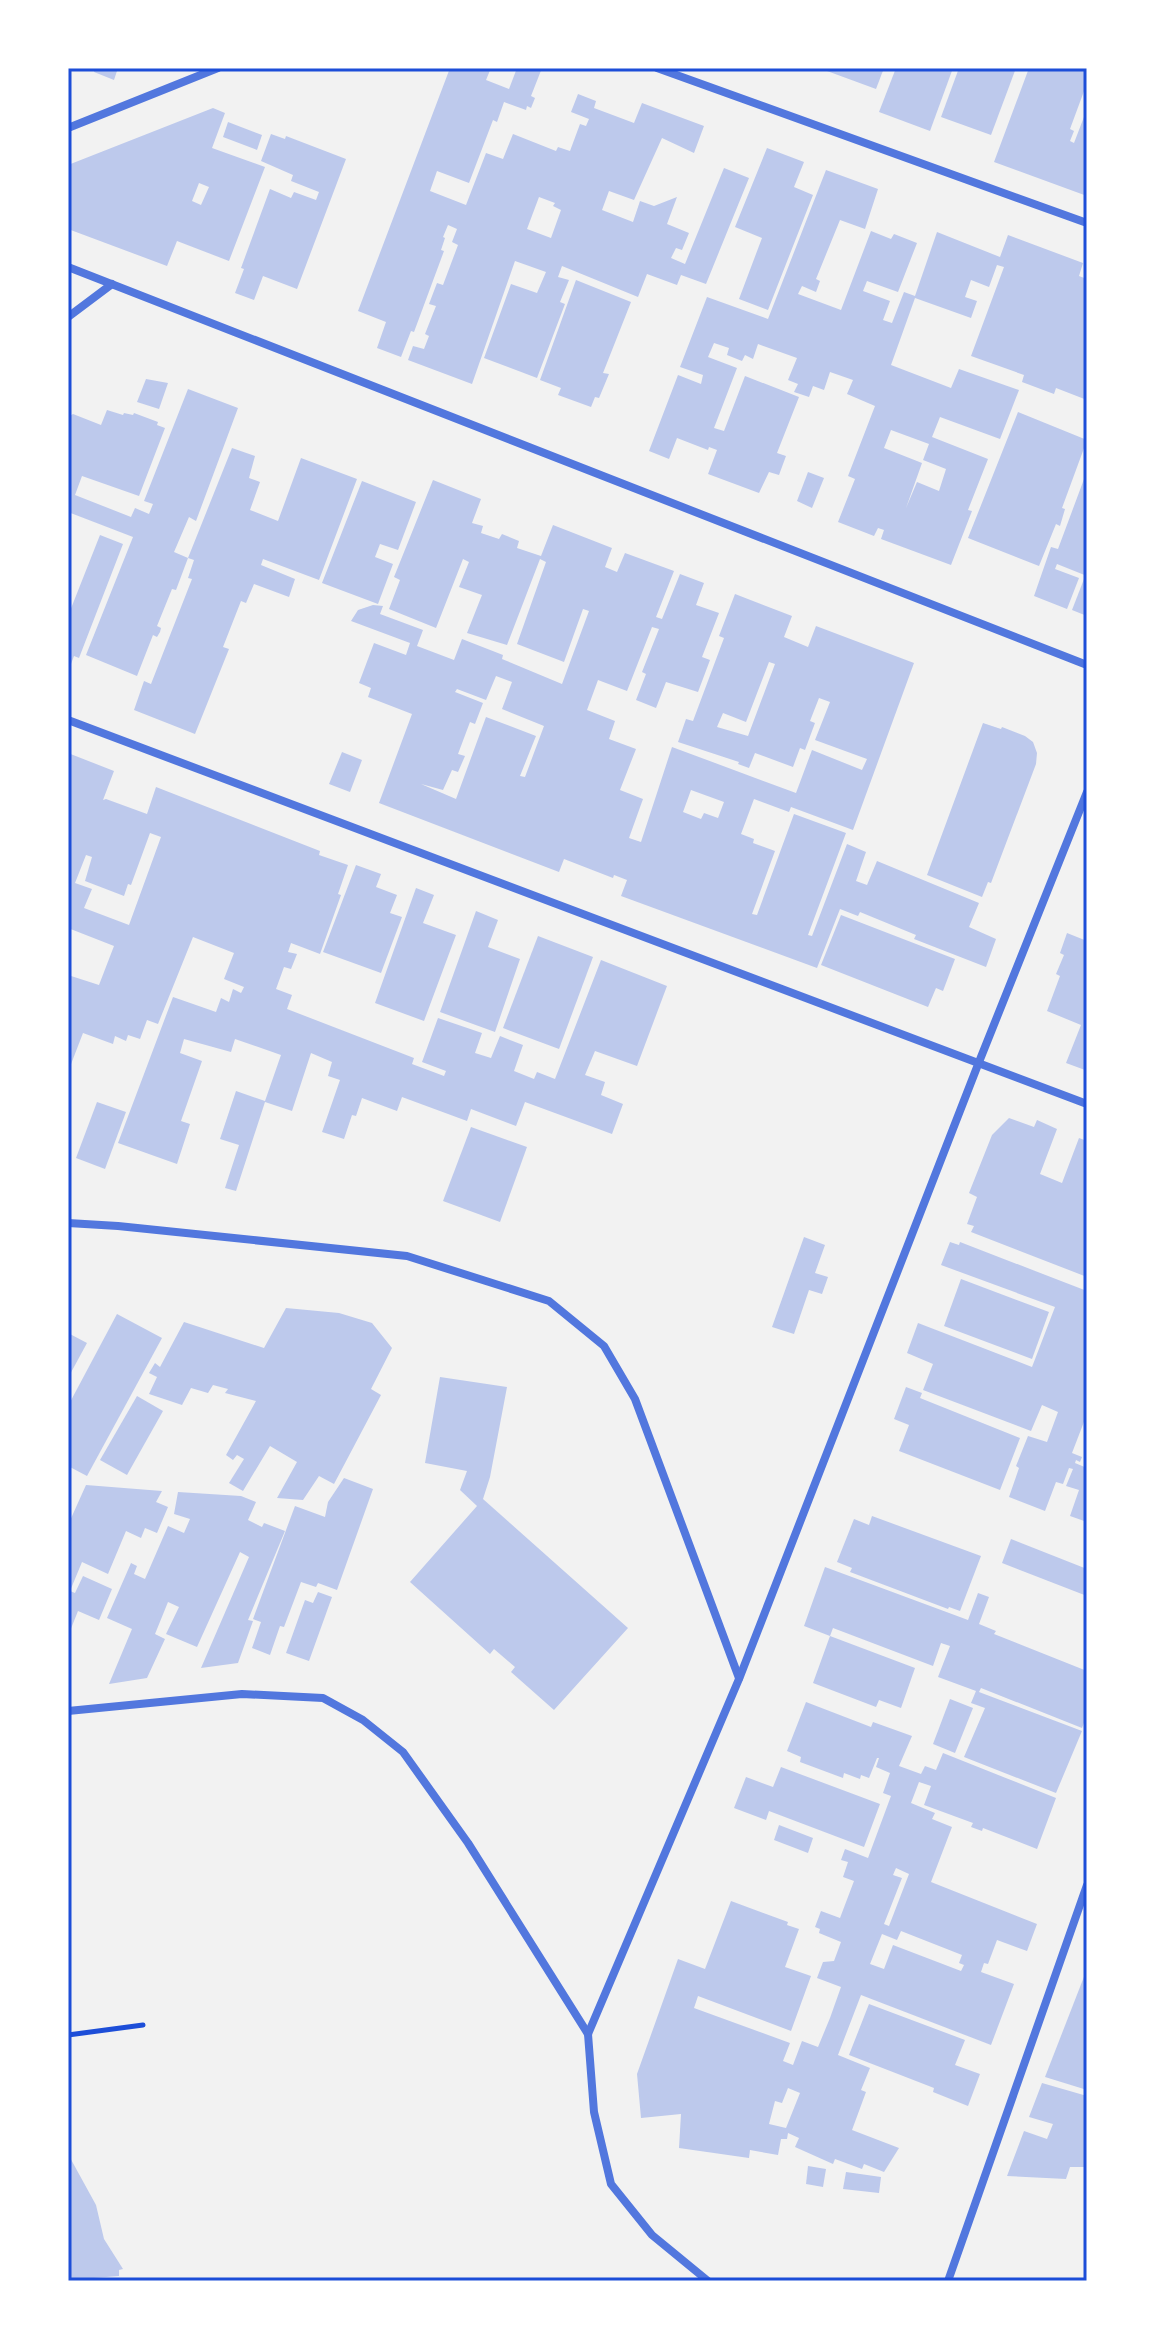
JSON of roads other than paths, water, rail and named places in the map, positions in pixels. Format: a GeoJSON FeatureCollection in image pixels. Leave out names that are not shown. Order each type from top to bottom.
{"type":"FeatureCollection","features":[{"type":"Feature","properties":{"kind":"street"},"geometry":{"type":"LineString","coordinates":[[68,128],[218,68]]}},
{"type":"Feature","properties":{"kind":"street"},"geometry":{"type":"LineString","coordinates":[[657,68],[1087,223]]}},
{"type":"Feature","properties":{"kind":"street"},"geometry":{"type":"LineString","coordinates":[[68,267],[1087,665]]}},
{"type":"Feature","properties":{"kind":"street"},"geometry":{"type":"LineString","coordinates":[[68,317],[112,284]]}},
{"type":"Feature","properties":{"kind":"street"},"geometry":{"type":"LineString","coordinates":[[68,720],[1087,1104]]}},
{"type":"Feature","properties":{"kind":"street"},"geometry":{"type":"LineString","coordinates":[[708,2281],[652,2235],[611,2184],[594,2112],[588,2034],[739,1679],[1087,792]]}},
{"type":"Feature","properties":{"kind":"street"},"geometry":{"type":"LineString","coordinates":[[68,1223],[407,1256],[549,1301],[604,1346],[635,1399],[739,1679]]}},
{"type":"Feature","properties":{"kind":"street"},"geometry":{"type":"LineString","coordinates":[[68,1711],[242,1694],[323,1698],[363,1720],[403,1752],[468,1843],[588,2034]]}},
{"type":"Feature","properties":{"kind":"street"},"geometry":{"type":"LineString","coordinates":[[948,2281],[1087,1887]]}}]}
